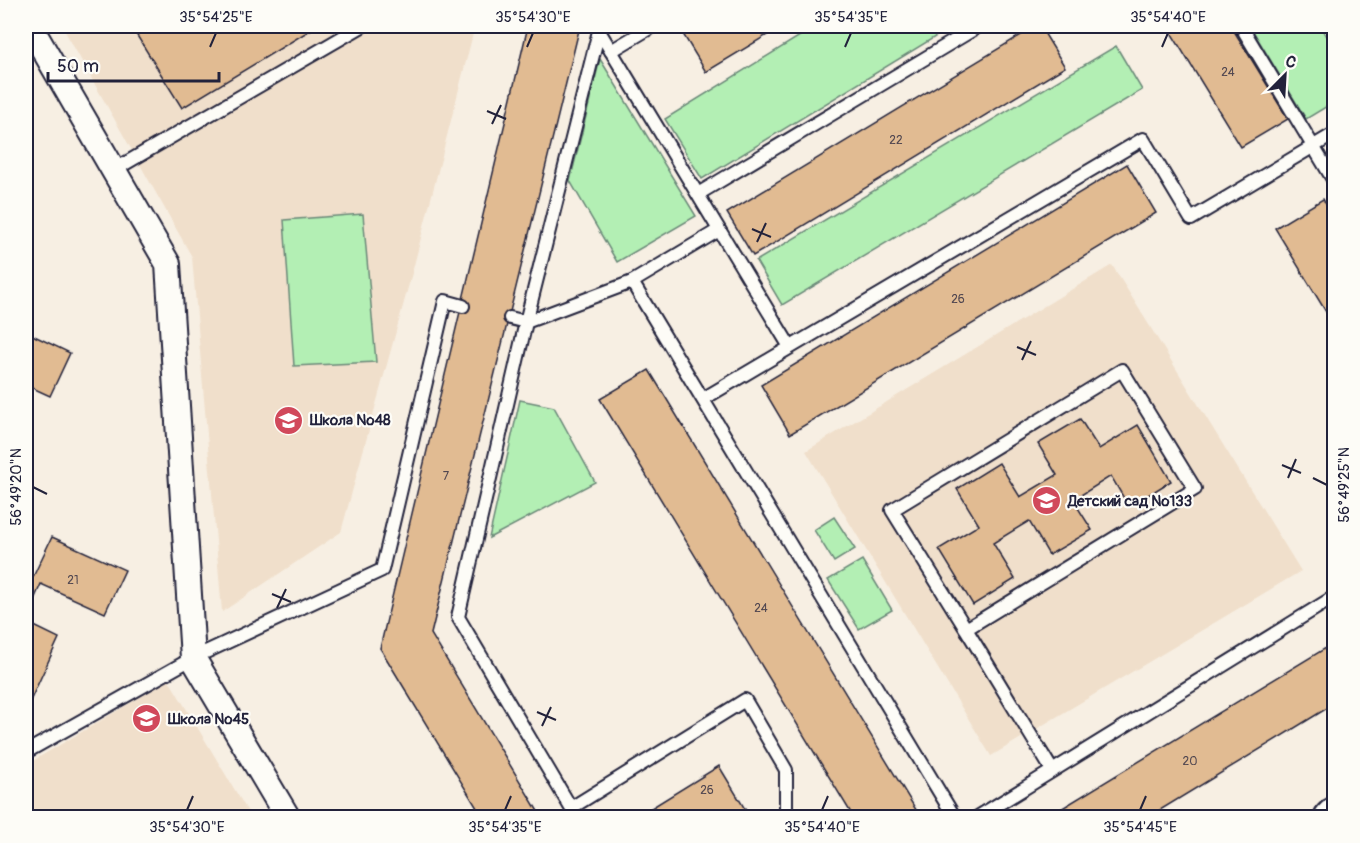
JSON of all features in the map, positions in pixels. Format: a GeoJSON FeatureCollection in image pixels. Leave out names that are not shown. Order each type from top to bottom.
{"type":"FeatureCollection","features":[{"type":"Feature","properties":{"kind":"main road"},"geometry":{"type":"LineString","coordinates":[[1331,818],[1335,815]]}},
{"type":"Feature","properties":{"kind":"street"},"geometry":{"type":"LineString","coordinates":[[30,26],[168,264],[193,658],[288,818]]}},
{"type":"Feature","properties":{"kind":"lane"},"geometry":{"type":"LineString","coordinates":[[114,170],[362,26]]}},
{"type":"Feature","properties":{"kind":"lane"},"geometry":{"type":"LineString","coordinates":[[611,51],[653,26]]}},
{"type":"Feature","properties":{"kind":"lane"},"geometry":{"type":"LineString","coordinates":[[698,194],[979,26]]}},
{"type":"Feature","properties":{"kind":"lane"},"geometry":{"type":"LineString","coordinates":[[1241,26],[1335,181]]}},
{"type":"Feature","properties":{"kind":"lane"},"geometry":{"type":"LineString","coordinates":[[599,28],[790,347]]}},
{"type":"Feature","properties":{"kind":"lane"},"geometry":{"type":"LineString","coordinates":[[599,28],[526,322],[458,617],[571,808],[745,700],[786,770],[786,818]]}},
{"type":"Feature","properties":{"kind":"lane"},"geometry":{"type":"LineString","coordinates":[[703,399],[1143,139],[1191,219],[1335,134]]}},
{"type":"Feature","properties":{"kind":"lane"},"geometry":{"type":"LineString","coordinates":[[510,318],[526,322],[632,282],[719,230]]}},
{"type":"Feature","properties":{"kind":"lane"},"geometry":{"type":"LineString","coordinates":[[632,282],[955,818]]}},
{"type":"Feature","properties":{"kind":"lane"},"geometry":{"type":"LineString","coordinates":[[26,752],[193,658],[382,570],[445,301],[463,306]]}},
{"type":"Feature","properties":{"kind":"lane"},"geometry":{"type":"LineString","coordinates":[[966,629],[1195,489],[1122,370],[892,510],[1052,770]]}},
{"type":"Feature","properties":{"kind":"lane"},"geometry":{"type":"LineString","coordinates":[[976,818],[1335,597]]}},
{"type":"Feature","properties":{"kind":"shaded area","name":"Школа №48"},"geometry":{"type":"Polygon","coordinates":[[[62,26],[475,26],[412,273],[341,532],[222,612],[192,257],[62,26]]]}},
{"type":"Feature","properties":{"kind":"shaded area","name":"Детский сад №133"},"geometry":{"type":"Polygon","coordinates":[[[1112,265],[1301,571],[991,756],[806,451],[1112,265]]]}},
{"type":"Feature","properties":{"kind":"shaded area","name":"Школа №45"},"geometry":{"type":"Polygon","coordinates":[[[169,680],[251,817],[26,817],[26,765],[169,680]]]}},
{"type":"Feature","properties":{"kind":"green space"},"geometry":{"type":"Polygon","coordinates":[[[816,26],[953,26],[702,179],[665,119],[816,26]]]}},
{"type":"Feature","properties":{"kind":"green space"},"geometry":{"type":"Polygon","coordinates":[[[1250,26],[1321,26],[1334,48],[1334,102],[1306,119],[1250,26]]]}},
{"type":"Feature","properties":{"kind":"green space"},"geometry":{"type":"Polygon","coordinates":[[[1116,46],[1142,90],[782,305],[756,261],[1116,46]]]}},
{"type":"Feature","properties":{"kind":"green space"},"geometry":{"type":"Polygon","coordinates":[[[600,59],[696,216],[617,262],[570,181],[600,59]]]}},
{"type":"Feature","properties":{"kind":"green space"},"geometry":{"type":"Polygon","coordinates":[[[363,214],[376,362],[294,366],[284,220],[363,214]]]}},
{"type":"Feature","properties":{"kind":"green space"},"geometry":{"type":"Polygon","coordinates":[[[520,400],[554,407],[595,482],[489,538],[520,400]]]}},
{"type":"Feature","properties":{"kind":"green space"},"geometry":{"type":"Polygon","coordinates":[[[834,517],[855,549],[834,562],[814,530],[834,517]]]}},
{"type":"Feature","properties":{"kind":"green space"},"geometry":{"type":"Polygon","coordinates":[[[862,560],[892,610],[859,629],[828,580],[862,560]]]}},
{"type":"Feature","properties":{"kind":"building"},"geometry":{"type":"Polygon","coordinates":[[[131,26],[223,26],[227,31],[235,26],[317,26],[182,108],[131,26]]]}},
{"type":"Feature","properties":{"kind":"building"},"geometry":{"type":"Polygon","coordinates":[[[528,26],[580,26],[431,634],[542,818],[483,818],[380,648],[528,26]]]}},
{"type":"Feature","properties":{"kind":"building"},"geometry":{"type":"Polygon","coordinates":[[[697,26],[782,26],[706,72],[683,34],[697,26]]]}},
{"type":"Feature","properties":{"kind":"building"},"geometry":{"type":"Polygon","coordinates":[[[1036,26],[1040,26],[1065,67],[753,256],[727,213],[1036,26]]]}},
{"type":"Feature","properties":{"kind":"building"},"geometry":{"type":"Polygon","coordinates":[[[1167,26],[1231,26],[1288,119],[1241,147],[1167,26]]]}},
{"type":"Feature","properties":{"kind":"building"},"geometry":{"type":"Polygon","coordinates":[[[1127,164],[1156,213],[790,434],[761,385],[1127,164]]]}},
{"type":"Feature","properties":{"kind":"building"},"geometry":{"type":"Polygon","coordinates":[[[1323,199],[1334,218],[1334,325],[1275,228],[1323,199]]]}},
{"type":"Feature","properties":{"kind":"building"},"geometry":{"type":"Polygon","coordinates":[[[26,332],[70,353],[50,396],[26,385],[26,332]]]}},
{"type":"Feature","properties":{"kind":"building"},"geometry":{"type":"Polygon","coordinates":[[[649,370],[921,818],[854,818],[600,399],[649,370]]]}},
{"type":"Feature","properties":{"kind":"building"},"geometry":{"type":"Polygon","coordinates":[[[1080,419],[1099,449],[1138,425],[1171,481],[1129,507],[1111,476],[1073,500],[1092,530],[1049,555],[1029,521],[993,543],[1015,579],[973,605],[939,549],[979,525],[957,489],[999,463],[1020,497],[1057,475],[1038,444],[1080,419]]]}},
{"type":"Feature","properties":{"kind":"building"},"geometry":{"type":"Polygon","coordinates":[[[52,537],[125,570],[105,613],[41,584],[26,618],[26,573],[33,577],[52,537]]]}},
{"type":"Feature","properties":{"kind":"building"},"geometry":{"type":"Polygon","coordinates":[[[26,622],[59,638],[26,710],[26,622]]]}},
{"type":"Feature","properties":{"kind":"building"},"geometry":{"type":"Polygon","coordinates":[[[1334,643],[1334,704],[1147,818],[1046,818],[1334,643]]]}},
{"type":"Feature","properties":{"kind":"building"},"geometry":{"type":"Polygon","coordinates":[[[719,766],[748,814],[742,818],[635,818],[719,766]]]}},
{"type":"Feature","properties":{"kind":"place","name":"Школа №48"},"geometry":{"type":"Point","coordinates":[289,420]}},
{"type":"Feature","properties":{"kind":"place","name":"Детский сад №133"},"geometry":{"type":"Point","coordinates":[1047,501]}},
{"type":"Feature","properties":{"kind":"place","name":"Школа №45"},"geometry":{"type":"Point","coordinates":[147,719]}}]}
